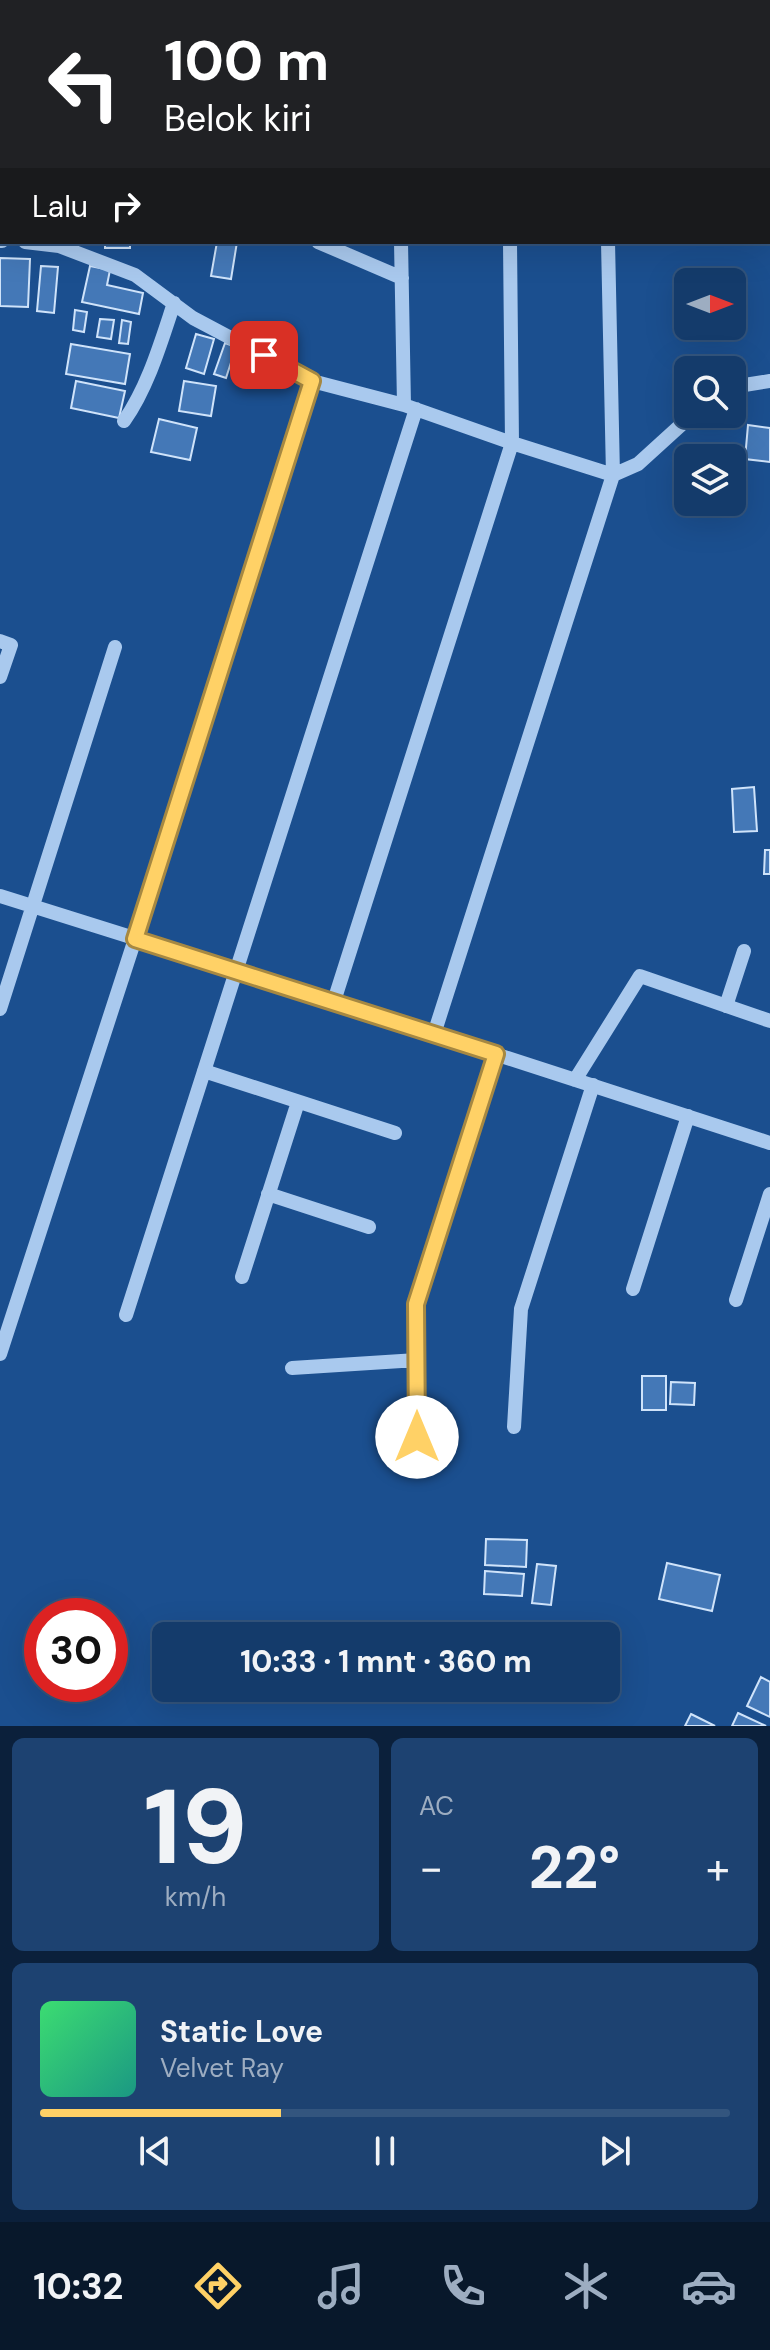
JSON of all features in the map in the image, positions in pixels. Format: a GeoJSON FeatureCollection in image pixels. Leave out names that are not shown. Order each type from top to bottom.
{"type":"FeatureCollection","features":[{"type":"Feature","properties":{"kind":"street"},"geometry":{"type":"LineString","coordinates":[[58,244],[135,275],[193,318],[312,381],[410,407],[613,475],[638,464],[678,428]]}},
{"type":"Feature","properties":{"kind":"street"},"geometry":{"type":"LineString","coordinates":[[323,244],[402,278]]}},
{"type":"Feature","properties":{"kind":"street"},"geometry":{"type":"LineString","coordinates":[[126,1315],[410,407],[401,244]]}},
{"type":"Feature","properties":{"kind":"street"},"geometry":{"type":"LineString","coordinates":[[334,1001],[512,443],[510,244]]}},
{"type":"Feature","properties":{"kind":"street"},"geometry":{"type":"LineString","coordinates":[[434,1034],[613,475],[608,244]]}},
{"type":"Feature","properties":{"kind":"street"},"geometry":{"type":"LineString","coordinates":[[124,421],[144,383],[174,303]]}},
{"type":"Feature","properties":{"kind":"street"},"geometry":{"type":"LineString","coordinates":[[0,1354],[312,381]]}},
{"type":"Feature","properties":{"kind":"street"},"geometry":{"type":"LineString","coordinates":[[746,385],[770,381]]}},
{"type":"Feature","properties":{"kind":"street"},"geometry":{"type":"LineString","coordinates":[[0,641],[11,645],[0,677]]}},
{"type":"Feature","properties":{"kind":"street"},"geometry":{"type":"LineString","coordinates":[[0,1009],[115,647]]}},
{"type":"Feature","properties":{"kind":"street"},"geometry":{"type":"LineString","coordinates":[[0,896],[770,1143]]}},
{"type":"Feature","properties":{"kind":"street"},"geometry":{"type":"LineString","coordinates":[[726,1006],[744,951]]}},
{"type":"Feature","properties":{"kind":"street"},"geometry":{"type":"LineString","coordinates":[[575,1080],[640,976],[770,1021]]}},
{"type":"Feature","properties":{"kind":"street"},"geometry":{"type":"LineString","coordinates":[[417,1437],[416,1304],[496,1054]]}},
{"type":"Feature","properties":{"kind":"street"},"geometry":{"type":"LineString","coordinates":[[204,1071],[395,1133]]}},
{"type":"Feature","properties":{"kind":"street"},"geometry":{"type":"LineString","coordinates":[[514,1427],[521,1309],[593,1085]]}},
{"type":"Feature","properties":{"kind":"street"},"geometry":{"type":"LineString","coordinates":[[242,1277],[298,1102]]}},
{"type":"Feature","properties":{"kind":"street"},"geometry":{"type":"LineString","coordinates":[[633,1289],[688,1116]]}},
{"type":"Feature","properties":{"kind":"street"},"geometry":{"type":"LineString","coordinates":[[268,1194],[369,1227]]}},
{"type":"Feature","properties":{"kind":"street"},"geometry":{"type":"LineString","coordinates":[[736,1300],[770,1194]]}},
{"type":"Feature","properties":{"kind":"street"},"geometry":{"type":"LineString","coordinates":[[292,1368],[417,1360]]}},
{"type":"Feature","properties":{"kind":"building"},"geometry":{"type":"Polygon","coordinates":[[[105,244],[130,244],[130,248],[105,248],[105,244]]]}},
{"type":"Feature","properties":{"kind":"building"},"geometry":{"type":"Polygon","coordinates":[[[217,244],[237,244],[231,279],[211,276],[217,244]]]}},
{"type":"Feature","properties":{"kind":"building"},"geometry":{"type":"Polygon","coordinates":[[[0,258],[30,259],[28,307],[0,306],[0,258]]]}},
{"type":"Feature","properties":{"kind":"building"},"geometry":{"type":"Polygon","coordinates":[[[41,266],[58,267],[54,313],[37,311],[41,266]]]}},
{"type":"Feature","properties":{"kind":"building"},"geometry":{"type":"Polygon","coordinates":[[[90,266],[110,270],[107,285],[143,293],[139,314],[82,302],[90,266]]]}},
{"type":"Feature","properties":{"kind":"building"},"geometry":{"type":"Polygon","coordinates":[[[75,310],[87,312],[84,332],[73,330],[75,310]]]}},
{"type":"Feature","properties":{"kind":"building"},"geometry":{"type":"Polygon","coordinates":[[[100,319],[114,320],[111,339],[97,337],[100,319]]]}},
{"type":"Feature","properties":{"kind":"building"},"geometry":{"type":"Polygon","coordinates":[[[122,320],[131,322],[128,344],[119,343],[122,320]]]}},
{"type":"Feature","properties":{"kind":"building"},"geometry":{"type":"Polygon","coordinates":[[[196,334],[214,339],[204,374],[186,368],[196,334]]]}},
{"type":"Feature","properties":{"kind":"building"},"geometry":{"type":"Polygon","coordinates":[[[225,343],[236,347],[226,378],[214,374],[225,343]]]}},
{"type":"Feature","properties":{"kind":"building"},"geometry":{"type":"Polygon","coordinates":[[[71,344],[130,354],[125,384],[66,374],[71,344]]]}},
{"type":"Feature","properties":{"kind":"building"},"geometry":{"type":"Polygon","coordinates":[[[76,381],[125,391],[119,418],[71,408],[76,381]]]}},
{"type":"Feature","properties":{"kind":"building"},"geometry":{"type":"Polygon","coordinates":[[[184,381],[216,386],[211,416],[179,411],[184,381]]]}},
{"type":"Feature","properties":{"kind":"building"},"geometry":{"type":"Polygon","coordinates":[[[159,419],[197,428],[190,460],[151,452],[159,419]]]}},
{"type":"Feature","properties":{"kind":"building"},"geometry":{"type":"Polygon","coordinates":[[[748,425],[770,428],[770,462],[746,459],[748,425]]]}},
{"type":"Feature","properties":{"kind":"building"},"geometry":{"type":"Polygon","coordinates":[[[754,787],[757,831],[734,832],[732,789],[754,787]]]}},
{"type":"Feature","properties":{"kind":"building"},"geometry":{"type":"Polygon","coordinates":[[[765,850],[770,850],[770,874],[764,874],[765,850]]]}},
{"type":"Feature","properties":{"kind":"building"},"geometry":{"type":"Polygon","coordinates":[[[642,1376],[666,1376],[666,1410],[642,1410],[642,1376]]]}},
{"type":"Feature","properties":{"kind":"building"},"geometry":{"type":"Polygon","coordinates":[[[671,1382],[695,1383],[694,1405],[670,1404],[671,1382]]]}},
{"type":"Feature","properties":{"kind":"building"},"geometry":{"type":"Polygon","coordinates":[[[486,1539],[527,1540],[526,1567],[485,1565],[486,1539]]]}},
{"type":"Feature","properties":{"kind":"building"},"geometry":{"type":"Polygon","coordinates":[[[667,1563],[720,1575],[712,1611],[659,1599],[667,1563]]]}},
{"type":"Feature","properties":{"kind":"building"},"geometry":{"type":"Polygon","coordinates":[[[537,1564],[556,1566],[551,1605],[532,1603],[537,1564]]]}},
{"type":"Feature","properties":{"kind":"building"},"geometry":{"type":"Polygon","coordinates":[[[485,1571],[524,1574],[522,1596],[484,1594],[485,1571]]]}},
{"type":"Feature","properties":{"kind":"building"},"geometry":{"type":"Polygon","coordinates":[[[761,1677],[770,1682],[770,1717],[747,1706],[761,1677]]]}},
{"type":"Feature","properties":{"kind":"building"},"geometry":{"type":"Polygon","coordinates":[[[738,1713],[766,1726],[732,1726],[738,1713]]]}},
{"type":"Feature","properties":{"kind":"building"},"geometry":{"type":"Polygon","coordinates":[[[691,1714],[715,1726],[685,1726],[691,1714]]]}},
{"type":"Feature","properties":{"kind":"route"},"geometry":{"type":"LineString","coordinates":[[264,355],[312,381],[135,939],[496,1054],[416,1304],[417,1437]]}}]}
